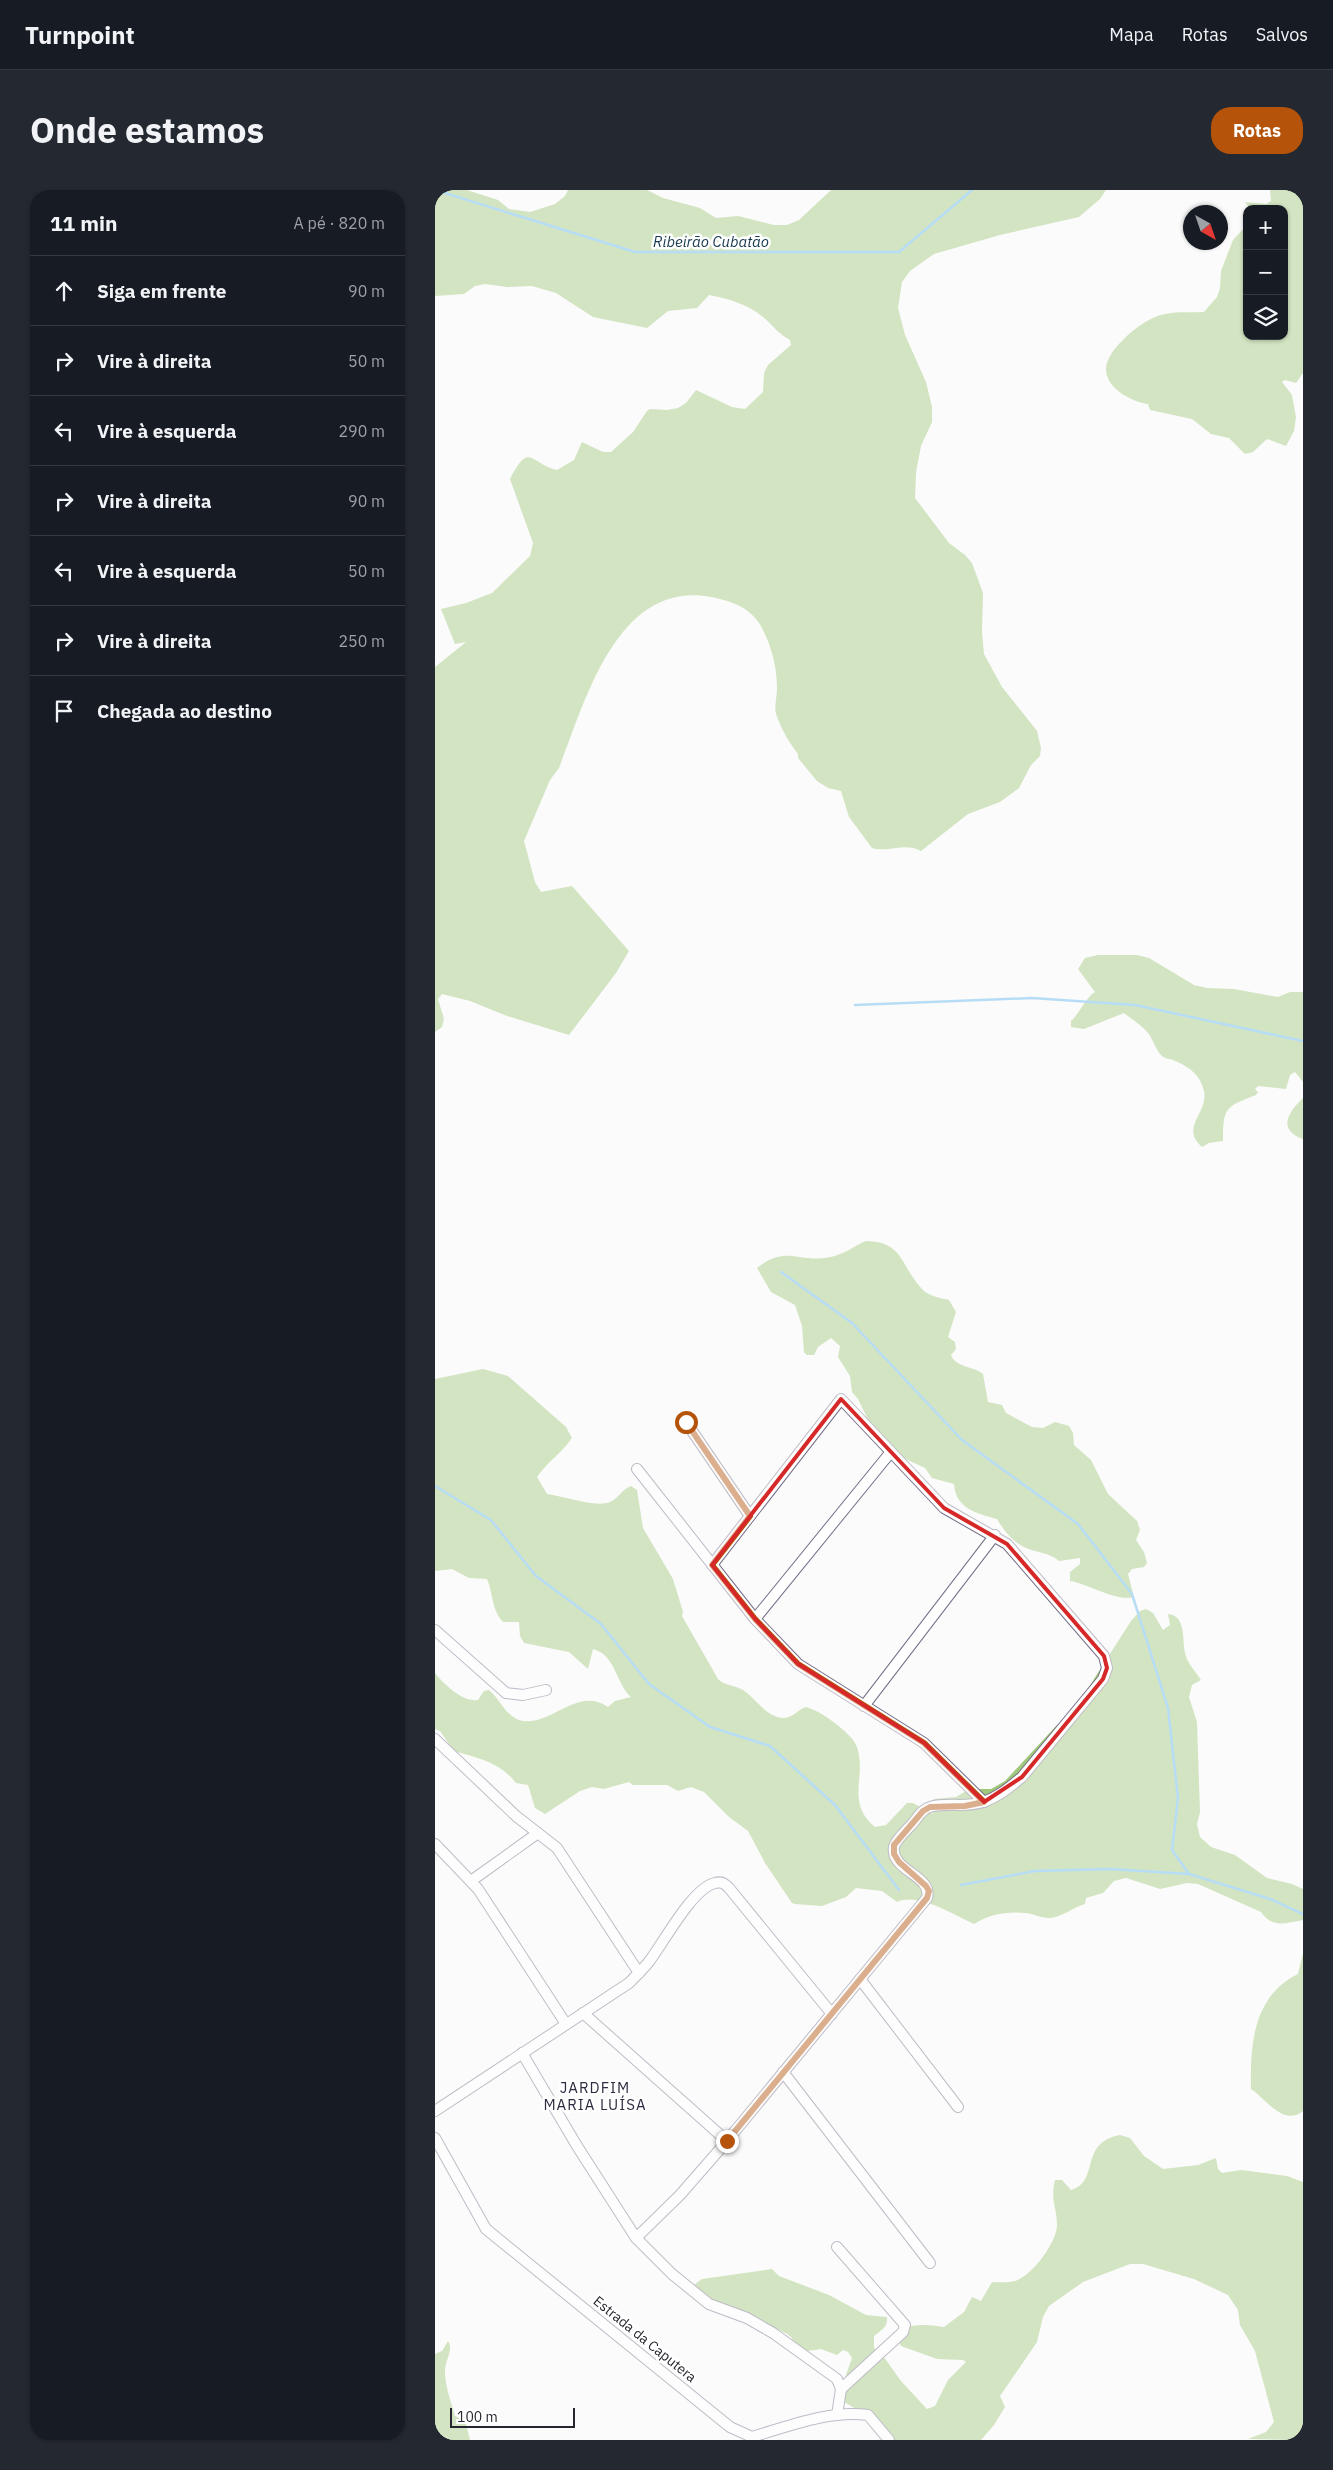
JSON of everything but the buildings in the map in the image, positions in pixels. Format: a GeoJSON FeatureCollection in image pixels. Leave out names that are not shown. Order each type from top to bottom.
{"type":"FeatureCollection","features":[{"type":"Feature","properties":{"kind":"street"},"geometry":{"type":"LineString","coordinates":[[636,2238],[680,2195],[727,2141],[927,1898],[929,1891],[926,1886],[899,1862],[894,1854],[894,1845],[923,1811],[930,1807],[965,1806],[984,1802],[1006,1790],[1022,1777],[1103,1679],[1107,1668],[1103,1656],[1007,1544],[995,1535],[944,1508],[841,1399],[712,1565]]}},
{"type":"Feature","properties":{"kind":"street"},"geometry":{"type":"LineString","coordinates":[[686,1422],[750,1516]]}},
{"type":"Feature","properties":{"kind":"street"},"geometry":{"type":"LineString","coordinates":[[755,1619],[890,1453]]}},
{"type":"Feature","properties":{"kind":"street"},"geometry":{"type":"LineString","coordinates":[[637,1469],[755,1619],[798,1664],[937,1754],[984,1802]]}},
{"type":"Feature","properties":{"kind":"street"},"geometry":{"type":"LineString","coordinates":[[864,1706],[995,1535]]}},
{"type":"Feature","properties":{"kind":"street"},"geometry":{"type":"LineString","coordinates":[[435,1630],[507,1693],[523,1695],[546,1690]]}},
{"type":"Feature","properties":{"kind":"street"},"geometry":{"type":"LineString","coordinates":[[435,1739],[516,1816],[557,1848],[639,1973]]}},
{"type":"Feature","properties":{"kind":"street"},"geometry":{"type":"LineString","coordinates":[[471,1882],[538,1833]]}},
{"type":"Feature","properties":{"kind":"street"},"geometry":{"type":"LineString","coordinates":[[435,1844],[471,1882],[504,1928],[566,2024]]}},
{"type":"Feature","properties":{"kind":"street"},"geometry":{"type":"LineString","coordinates":[[435,2111],[629,1983],[647,1964],[687,1906],[705,1888],[714,1883],[722,1882],[729,1888],[832,2014]]}},
{"type":"Feature","properties":{"kind":"street"},"geometry":{"type":"LineString","coordinates":[[860,1979],[958,2107]]}},
{"type":"Feature","properties":{"kind":"street"},"geometry":{"type":"LineString","coordinates":[[583,2013],[727,2141]]}},
{"type":"Feature","properties":{"kind":"street"},"geometry":{"type":"LineString","coordinates":[[522,2053],[577,2146],[636,2238],[672,2274],[703,2300],[747,2318],[773,2333],[837,2380],[841,2389],[837,2415]]}},
{"type":"Feature","properties":{"kind":"street"},"geometry":{"type":"LineString","coordinates":[[783,2072],[930,2263]]}},
{"type":"Feature","properties":{"kind":"street","name":"Estrada da Caputera"},"geometry":{"type":"LineString","coordinates":[[435,2138],[486,2229],[731,2427],[750,2439],[810,2420],[851,2413],[867,2415],[889,2440]]}},
{"type":"Feature","properties":{"kind":"street"},"geometry":{"type":"LineString","coordinates":[[837,2247],[905,2325],[903,2332],[841,2389]]}},
{"type":"Feature","properties":{"kind":"highlighted area"},"geometry":{"type":"Polygon","coordinates":[[[841,1399],[944,1508],[1007,1544],[1104,1656],[1107,1668],[1103,1679],[1022,1777],[984,1802],[924,1743],[798,1664],[755,1619],[712,1565],[841,1399]]]}},
{"type":"Feature","properties":{"kind":"green space"},"geometry":{"type":"Polygon","coordinates":[[[435,190],[467,190],[498,200],[509,209],[530,212],[555,204],[565,196],[568,190],[647,190],[663,198],[700,208],[716,218],[738,216],[774,225],[787,225],[799,220],[831,190],[1106,190],[1100,199],[1079,217],[1000,235],[934,254],[910,271],[902,282],[898,308],[905,335],[926,382],[932,407],[932,422],[921,446],[916,472],[915,498],[949,543],[972,563],[983,593],[982,632],[984,654],[1002,687],[1037,731],[1041,748],[1040,756],[1031,765],[1019,788],[1000,802],[968,814],[921,851],[909,847],[872,848],[849,817],[841,791],[828,788],[817,781],[798,758],[798,754],[783,730],[775,711],[777,681],[773,658],[763,630],[754,616],[734,603],[711,597],[679,596],[651,607],[628,626],[609,651],[594,680],[559,768],[550,780],[524,841],[535,882],[541,892],[572,886],[629,951],[616,973],[569,1035],[507,1016],[470,1001],[442,994],[438,999],[444,1019],[442,1027],[435,1032],[435,667],[466,642],[455,644],[441,609],[466,603],[492,593],[530,556],[533,543],[510,479],[522,460],[527,457],[531,458],[557,470],[574,460],[582,442],[603,452],[611,452],[633,432],[647,411],[650,409],[667,410],[678,408],[686,403],[696,390],[732,407],[745,409],[763,392],[764,373],[768,365],[791,345],[790,340],[763,317],[745,305],[709,295],[697,308],[668,311],[647,328],[593,317],[556,293],[532,286],[507,287],[485,284],[475,286],[464,294],[435,296],[435,190]]]}},
{"type":"Feature","properties":{"kind":"green space"},"geometry":{"type":"Polygon","coordinates":[[[1270,190],[1303,190],[1303,373],[1296,383],[1285,380],[1282,382],[1292,395],[1296,417],[1294,431],[1286,446],[1267,439],[1253,452],[1245,454],[1229,438],[1211,434],[1192,419],[1150,410],[1148,404],[1135,401],[1121,393],[1107,377],[1106,370],[1107,362],[1118,345],[1126,336],[1145,322],[1166,314],[1204,312],[1217,297],[1220,288],[1221,271],[1233,240],[1243,229],[1243,340],[1288,340],[1288,205],[1247,205],[1245,202],[1266,204],[1271,201],[1270,190]]]}},
{"type":"Feature","properties":{"kind":"green space"},"geometry":{"type":"Polygon","coordinates":[[[1098,955],[1137,955],[1149,958],[1194,985],[1207,988],[1234,989],[1278,997],[1290,992],[1303,992],[1303,1082],[1295,1072],[1290,1075],[1286,1089],[1258,1086],[1255,1089],[1258,1092],[1256,1095],[1238,1102],[1228,1109],[1224,1121],[1223,1141],[1209,1143],[1202,1147],[1193,1133],[1196,1120],[1203,1106],[1204,1091],[1200,1080],[1193,1071],[1178,1062],[1162,1056],[1146,1030],[1124,1013],[1084,1029],[1071,1027],[1071,1021],[1095,992],[1078,969],[1085,958],[1098,955]]]}},
{"type":"Feature","properties":{"kind":"green space"},"geometry":{"type":"Polygon","coordinates":[[[1303,1098],[1303,1139],[1290,1131],[1288,1120],[1293,1109],[1303,1098]]]}},
{"type":"Feature","properties":{"kind":"green space"},"geometry":{"type":"Polygon","coordinates":[[[866,1241],[878,1242],[888,1246],[901,1257],[916,1282],[925,1292],[938,1298],[949,1300],[956,1312],[948,1337],[955,1342],[956,1349],[951,1355],[961,1365],[983,1374],[988,1402],[1002,1405],[1006,1413],[1032,1427],[1043,1428],[1055,1422],[1069,1426],[1073,1433],[1074,1445],[1091,1460],[1108,1494],[1137,1521],[1140,1530],[1136,1540],[1144,1552],[1147,1563],[1144,1567],[1132,1569],[1128,1574],[1134,1597],[1127,1598],[1111,1595],[1070,1581],[1070,1572],[1080,1564],[1080,1558],[1059,1561],[1050,1555],[1027,1548],[1018,1544],[997,1519],[968,1509],[959,1499],[954,1484],[932,1478],[925,1468],[897,1455],[870,1424],[858,1399],[852,1392],[850,1376],[838,1357],[840,1346],[831,1338],[818,1347],[814,1355],[807,1355],[804,1352],[802,1326],[795,1305],[771,1292],[757,1268],[777,1257],[819,1258],[835,1256],[866,1241]]]}},
{"type":"Feature","properties":{"kind":"green space"},"geometry":{"type":"Polygon","coordinates":[[[483,1369],[508,1376],[566,1427],[572,1438],[537,1477],[547,1494],[597,1504],[610,1502],[631,1486],[637,1490],[643,1528],[673,1579],[683,1612],[682,1616],[718,1679],[743,1690],[764,1709],[776,1716],[782,1718],[789,1717],[806,1707],[825,1716],[851,1737],[856,1744],[859,1758],[859,1799],[861,1808],[866,1818],[875,1827],[886,1825],[907,1803],[913,1803],[933,1814],[931,1804],[934,1799],[956,1797],[969,1789],[991,1789],[1005,1781],[1056,1726],[1066,1719],[1079,1718],[1080,1701],[1131,1621],[1140,1611],[1146,1609],[1153,1613],[1163,1630],[1170,1625],[1168,1614],[1174,1616],[1179,1620],[1183,1631],[1187,1659],[1201,1680],[1192,1685],[1189,1697],[1197,1722],[1200,1812],[1197,1824],[1200,1837],[1211,1847],[1235,1855],[1267,1878],[1292,1884],[1303,1889],[1303,1920],[1280,1924],[1275,1923],[1270,1921],[1261,1912],[1198,1884],[1187,1883],[1160,1889],[1126,1878],[1114,1881],[1103,1893],[1086,1898],[1085,1904],[1053,1918],[1012,1912],[992,1916],[974,1924],[925,1902],[906,1900],[897,1902],[882,1891],[856,1888],[846,1897],[822,1906],[795,1904],[792,1903],[765,1863],[748,1831],[729,1817],[704,1792],[691,1787],[678,1791],[667,1785],[633,1785],[629,1782],[604,1789],[592,1787],[580,1791],[545,1814],[535,1808],[528,1785],[516,1783],[496,1765],[454,1751],[440,1731],[435,1729],[435,1673],[460,1696],[472,1700],[478,1700],[484,1691],[489,1690],[506,1711],[519,1720],[541,1719],[585,1701],[596,1702],[608,1707],[615,1701],[631,1697],[622,1685],[607,1657],[601,1652],[593,1649],[588,1669],[569,1652],[524,1643],[520,1636],[519,1622],[503,1622],[499,1618],[487,1579],[469,1578],[452,1569],[435,1571],[435,1379],[483,1369]]]}},
{"type":"Feature","properties":{"kind":"green space"},"geometry":{"type":"Polygon","coordinates":[[[1303,1953],[1303,2111],[1289,2116],[1275,2110],[1251,2089],[1252,2056],[1257,2023],[1263,2008],[1283,1983],[1298,1974],[1303,1953]]]}},
{"type":"Feature","properties":{"kind":"green space"},"geometry":{"type":"Polygon","coordinates":[[[1120,2135],[1130,2138],[1144,2156],[1163,2169],[1198,2165],[1216,2158],[1218,2169],[1222,2173],[1241,2170],[1287,2176],[1303,2182],[1303,2440],[1248,2439],[1266,2432],[1274,2422],[1255,2351],[1240,2325],[1238,2310],[1228,2295],[1194,2279],[1143,2264],[1130,2264],[1083,2282],[1049,2306],[1043,2317],[1037,2342],[1000,2396],[1005,2407],[994,2425],[981,2440],[892,2440],[892,2434],[868,2416],[844,2402],[840,2392],[852,2358],[848,2352],[843,2350],[837,2355],[821,2349],[801,2352],[794,2347],[792,2338],[787,2334],[739,2310],[712,2301],[696,2291],[694,2285],[702,2279],[772,2269],[779,2276],[829,2295],[866,2315],[887,2317],[885,2326],[874,2336],[874,2348],[881,2353],[901,2381],[927,2409],[935,2406],[948,2380],[966,2362],[963,2360],[937,2359],[901,2346],[899,2342],[900,2330],[916,2325],[944,2327],[964,2312],[972,2297],[981,2301],[992,2282],[1015,2281],[1029,2273],[1048,2249],[1056,2232],[1057,2219],[1053,2199],[1055,2180],[1062,2180],[1071,2190],[1080,2185],[1089,2171],[1094,2154],[1099,2146],[1107,2139],[1120,2135]]]}},
{"type":"Feature","properties":{"kind":"green space"},"geometry":{"type":"Polygon","coordinates":[[[448,2341],[450,2351],[445,2367],[447,2388],[455,2416],[465,2420],[470,2440],[447,2440],[447,2437],[435,2440],[435,2354],[442,2351],[448,2341]]]}},
{"type":"Feature","properties":{"kind":"waterway","name":"Ribeirão Cubatão"},"geometry":{"type":"LineString","coordinates":[[435,190],[635,252],[899,252],[972,190]]}},
{"type":"Feature","properties":{"kind":"waterway"},"geometry":{"type":"LineString","coordinates":[[855,1005],[1032,998],[1135,1005],[1303,1041]]}},
{"type":"Feature","properties":{"kind":"waterway"},"geometry":{"type":"LineString","coordinates":[[781,1272],[852,1323],[962,1440],[1078,1524],[1132,1594],[1168,1708],[1178,1798],[1172,1850],[1189,1874]]}},
{"type":"Feature","properties":{"kind":"waterway"},"geometry":{"type":"LineString","coordinates":[[435,1486],[491,1520],[536,1576],[601,1624],[649,1684],[710,1727],[770,1746],[835,1805],[899,1890]]}},
{"type":"Feature","properties":{"kind":"waterway"},"geometry":{"type":"LineString","coordinates":[[961,1885],[1035,1871],[1110,1869],[1189,1874],[1270,1899],[1303,1914]]}},
{"type":"Feature","properties":{"kind":"district","name":"JARDFIM MARIA LUÍSA"},"geometry":{"type":"Point","coordinates":[595,2096]}},
{"type":"Feature","properties":{"kind":"route"},"geometry":{"type":"LineString","coordinates":[[686,1422],[750,1516],[712,1565],[755,1619],[798,1664],[924,1743],[984,1802],[965,1806],[930,1807],[923,1811],[894,1845],[894,1854],[899,1862],[926,1886],[929,1891],[927,1898],[727,2141]]}}]}
